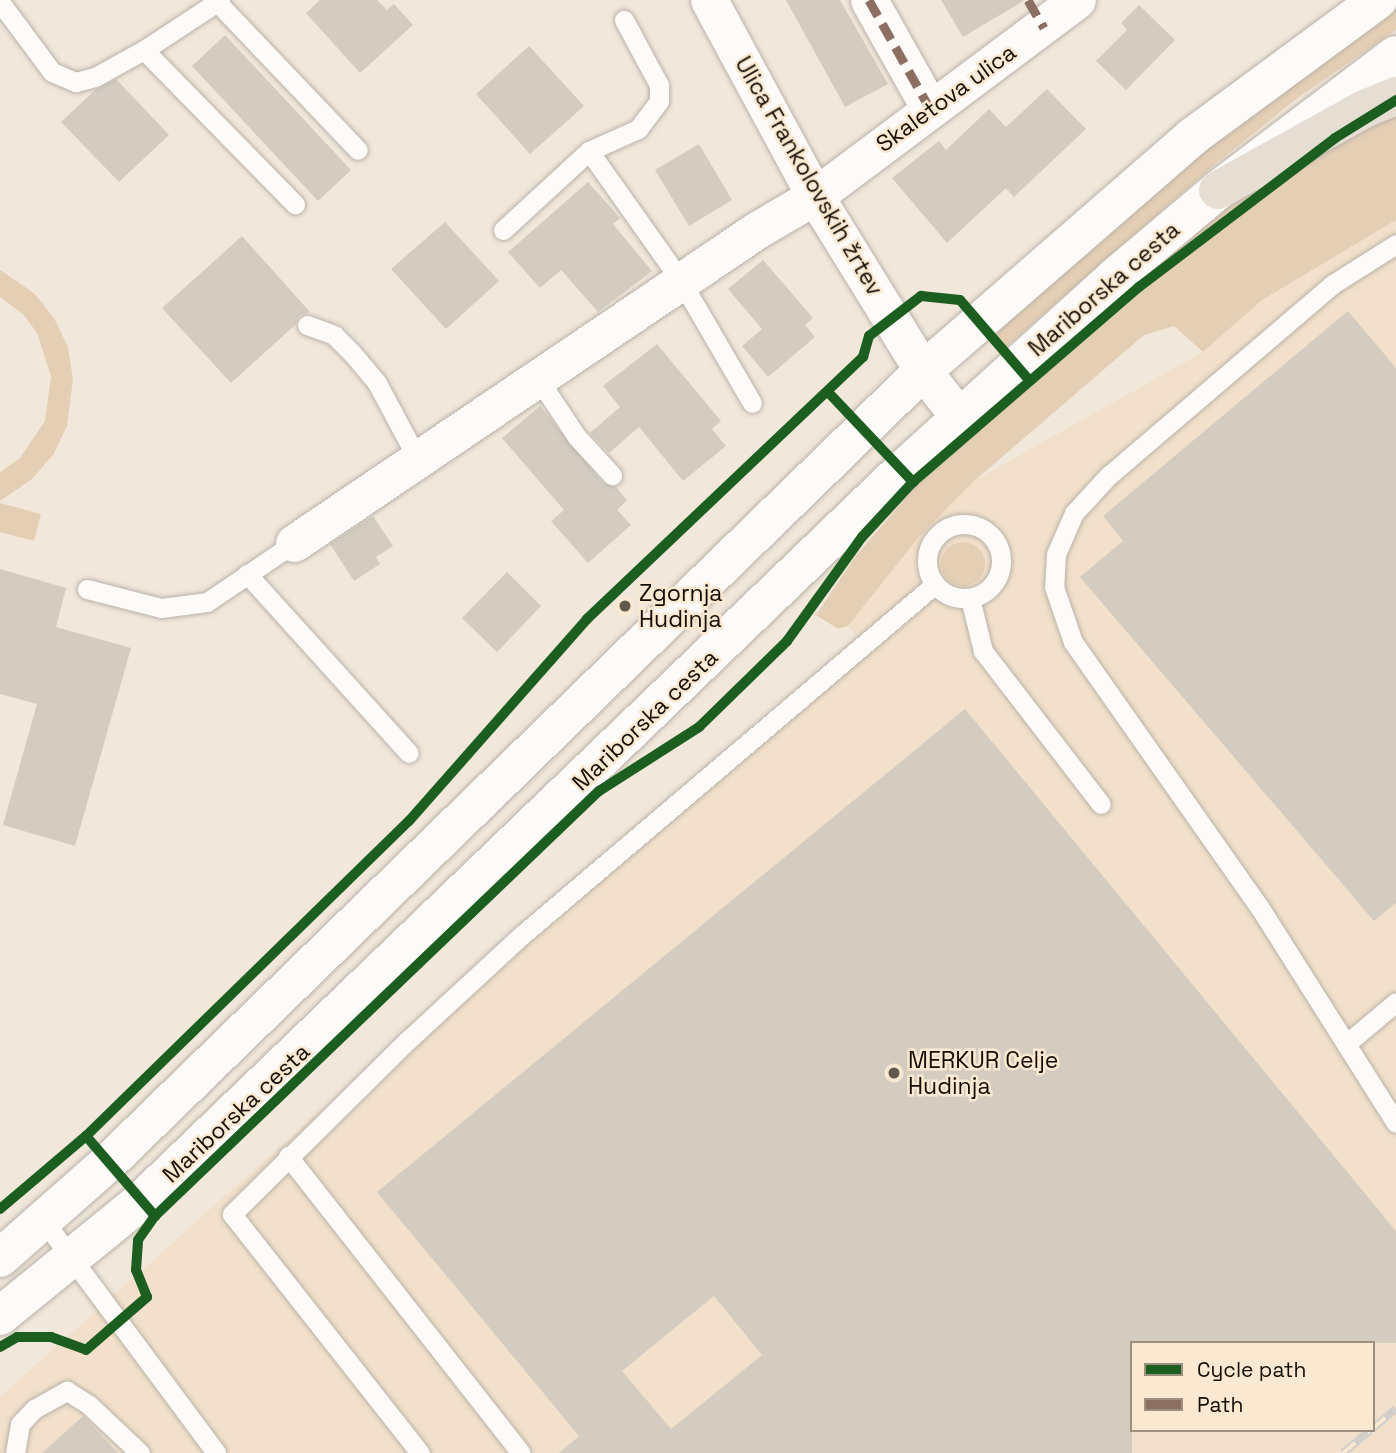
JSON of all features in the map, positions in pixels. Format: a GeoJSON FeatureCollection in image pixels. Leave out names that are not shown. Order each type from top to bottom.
{"type":"FeatureCollection","features":[{"type":"Feature","properties":{"kind":"highway"},"geometry":{"type":"LineString","coordinates":[[1218,190],[1364,109],[1396,96]]}},
{"type":"Feature","properties":{"kind":"main road"},"geometry":{"type":"LineString","coordinates":[[0,1258],[44,1221],[923,371],[1192,137],[1378,0]]}},
{"type":"Feature","properties":{"kind":"main road","name":"Mariborska cesta"},"geometry":{"type":"LineString","coordinates":[[0,1316],[72,1261],[261,1090],[960,418],[1218,190],[1396,55]]}},
{"type":"Feature","properties":{"kind":"street","name":"Ulica Frankolovskih žrtev"},"geometry":{"type":"LineString","coordinates":[[709,0],[815,196],[923,371],[960,418]]}},
{"type":"Feature","properties":{"kind":"street"},"geometry":{"type":"LineString","coordinates":[[869,0],[929,107]]}},
{"type":"Feature","properties":{"kind":"street","name":"Skaletova ulica"},"geometry":{"type":"LineString","coordinates":[[294,544],[537,377],[815,196],[929,107],[1036,14],[1077,0]]}},
{"type":"Feature","properties":{"kind":"lane"},"geometry":{"type":"LineString","coordinates":[[0,2],[52,72],[76,82],[96,77],[144,50],[218,1],[358,150]]}},
{"type":"Feature","properties":{"kind":"lane"},"geometry":{"type":"LineString","coordinates":[[503,230],[589,151],[638,129],[659,101],[659,85],[625,20]]}},
{"type":"Feature","properties":{"kind":"lane"},"geometry":{"type":"LineString","coordinates":[[144,50],[295,204]]}},
{"type":"Feature","properties":{"kind":"lane"},"geometry":{"type":"LineString","coordinates":[[589,151],[681,281],[751,402]]}},
{"type":"Feature","properties":{"kind":"lane"},"geometry":{"type":"LineString","coordinates":[[1396,244],[1333,284],[1109,475],[1074,513],[1056,554],[1054,587],[1073,642],[1260,908],[1396,1123]]}},
{"type":"Feature","properties":{"kind":"lane"},"geometry":{"type":"LineString","coordinates":[[307,325],[334,335],[377,383],[417,458]]}},
{"type":"Feature","properties":{"kind":"lane"},"geometry":{"type":"LineString","coordinates":[[537,377],[577,437],[612,475]]}},
{"type":"Feature","properties":{"kind":"lane"},"geometry":{"type":"LineString","coordinates":[[967,523],[988,530],[1001,549],[1001,573],[989,590],[970,598],[951,597],[934,585],[926,564],[930,544],[945,528],[967,523]]}},
{"type":"Feature","properties":{"kind":"lane"},"geometry":{"type":"LineString","coordinates":[[87,589],[161,608],[207,602],[294,544]]}},
{"type":"Feature","properties":{"kind":"lane"},"geometry":{"type":"LineString","coordinates":[[247,574],[409,753]]}},
{"type":"Feature","properties":{"kind":"lane"},"geometry":{"type":"LineString","coordinates":[[420,1453],[232,1214],[288,1156],[426,1024],[626,844],[934,585]]}},
{"type":"Feature","properties":{"kind":"lane"},"geometry":{"type":"LineString","coordinates":[[970,598],[983,651],[1101,804]]}},
{"type":"Feature","properties":{"kind":"lane"},"geometry":{"type":"LineString","coordinates":[[1346,1044],[1396,1002]]}},
{"type":"Feature","properties":{"kind":"lane"},"geometry":{"type":"LineString","coordinates":[[288,1156],[521,1453]]}},
{"type":"Feature","properties":{"kind":"lane"},"geometry":{"type":"LineString","coordinates":[[44,1221],[216,1453]]}},
{"type":"Feature","properties":{"kind":"lane"},"geometry":{"type":"LineString","coordinates":[[15,1453],[20,1424],[34,1409],[67,1391],[89,1405],[140,1453]]}},
{"type":"Feature","properties":{"kind":"shaded area"},"geometry":{"type":"Polygon","coordinates":[[[1396,8],[1396,30],[1300,96],[1214,165],[1006,347],[991,333],[1202,153],[1396,8]]]}},
{"type":"Feature","properties":{"kind":"shaded area"},"geometry":{"type":"Polygon","coordinates":[[[1396,109],[1396,220],[1262,300],[1203,352],[1174,326],[1144,335],[974,481],[918,538],[848,626],[838,629],[816,615],[854,558],[916,486],[1134,285],[1215,215],[1396,109]]]}},
{"type":"Feature","properties":{"kind":"shaded area"},"geometry":{"type":"Polygon","coordinates":[[[1396,220],[1396,1453],[0,1453],[0,1397],[329,1103],[405,1029],[857,637],[848,626],[918,538],[974,481],[1203,352],[1262,300],[1396,220]]]}},
{"type":"Feature","properties":{"kind":"shaded area"},"geometry":{"type":"Polygon","coordinates":[[[0,270],[34,293],[54,318],[68,347],[73,379],[67,426],[53,455],[32,479],[0,501],[0,472],[20,458],[45,421],[51,376],[37,333],[24,315],[0,297],[0,270]]]}},
{"type":"Feature","properties":{"kind":"shaded area"},"geometry":{"type":"Polygon","coordinates":[[[0,503],[41,514],[34,541],[0,532],[0,503]]]}},
{"type":"Feature","properties":{"kind":"shaded area"},"geometry":{"type":"Polygon","coordinates":[[[963,542],[978,549],[985,564],[978,579],[963,586],[948,579],[941,564],[948,549],[963,542]]]}},
{"type":"Feature","properties":{"kind":"building"},"geometry":{"type":"Polygon","coordinates":[[[320,0],[377,0],[387,10],[394,4],[413,25],[360,73],[306,13],[320,0]]]}},
{"type":"Feature","properties":{"kind":"building"},"geometry":{"type":"Polygon","coordinates":[[[786,0],[840,0],[888,84],[845,107],[786,0]]]}},
{"type":"Feature","properties":{"kind":"building"},"geometry":{"type":"Polygon","coordinates":[[[941,0],[1025,0],[963,37],[941,0]]]}},
{"type":"Feature","properties":{"kind":"building"},"geometry":{"type":"Polygon","coordinates":[[[1139,5],[1175,40],[1126,90],[1096,61],[1127,30],[1121,23],[1139,5]]]}},
{"type":"Feature","properties":{"kind":"building"},"geometry":{"type":"Polygon","coordinates":[[[225,35],[351,170],[318,201],[192,66],[225,35]]]}},
{"type":"Feature","properties":{"kind":"building"},"geometry":{"type":"Polygon","coordinates":[[[529,46],[584,106],[530,154],[476,94],[529,46]]]}},
{"type":"Feature","properties":{"kind":"building"},"geometry":{"type":"Polygon","coordinates":[[[116,79],[169,135],[119,182],[61,122],[95,90],[116,79]]]}},
{"type":"Feature","properties":{"kind":"building"},"geometry":{"type":"Polygon","coordinates":[[[1047,89],[1086,129],[1014,197],[1006,188],[947,243],[892,178],[939,141],[946,150],[989,109],[1006,127],[1047,89]]]}},
{"type":"Feature","properties":{"kind":"building"},"geometry":{"type":"Polygon","coordinates":[[[699,144],[732,200],[689,226],[655,170],[699,144]]]}},
{"type":"Feature","properties":{"kind":"building"},"geometry":{"type":"Polygon","coordinates":[[[588,182],[620,218],[613,224],[652,271],[598,312],[561,270],[540,288],[508,252],[588,182]]]}},
{"type":"Feature","properties":{"kind":"building"},"geometry":{"type":"Polygon","coordinates":[[[445,222],[499,281],[446,329],[391,269],[445,222]]]}},
{"type":"Feature","properties":{"kind":"building"},"geometry":{"type":"Polygon","coordinates":[[[242,236],[310,312],[299,316],[295,325],[231,383],[162,308],[242,236]]]}},
{"type":"Feature","properties":{"kind":"building"},"geometry":{"type":"Polygon","coordinates":[[[763,260],[813,318],[805,325],[815,337],[768,377],[742,346],[762,329],[728,289],[763,260]]]}},
{"type":"Feature","properties":{"kind":"building"},"geometry":{"type":"Polygon","coordinates":[[[1348,311],[1396,368],[1396,903],[1374,921],[1080,577],[1123,541],[1103,516],[1348,311]]]}},
{"type":"Feature","properties":{"kind":"building"},"geometry":{"type":"Polygon","coordinates":[[[657,344],[721,421],[712,429],[726,446],[683,481],[639,427],[609,453],[590,433],[620,407],[603,386],[657,344]]]}},
{"type":"Feature","properties":{"kind":"building"},"geometry":{"type":"Polygon","coordinates":[[[540,406],[603,483],[616,487],[627,500],[617,510],[631,525],[588,563],[551,521],[564,510],[502,438],[540,406]]]}},
{"type":"Feature","properties":{"kind":"building"},"geometry":{"type":"Polygon","coordinates":[[[373,516],[393,546],[376,557],[380,564],[354,581],[330,544],[373,516]]]}},
{"type":"Feature","properties":{"kind":"building"},"geometry":{"type":"Polygon","coordinates":[[[0,569],[66,588],[56,627],[131,648],[75,846],[3,825],[37,704],[0,694],[0,569]]]}},
{"type":"Feature","properties":{"kind":"building"},"geometry":{"type":"Polygon","coordinates":[[[507,572],[541,606],[497,652],[462,618],[507,572]]]}},
{"type":"Feature","properties":{"kind":"building","name":"MERKUR Celje Hudinja"},"geometry":{"type":"Polygon","coordinates":[[[965,709],[1396,1231],[1396,1343],[1130,1341],[1132,1453],[559,1453],[579,1436],[377,1192],[965,709]],[[714,1296],[622,1371],[671,1429],[762,1355],[714,1296]]]}},
{"type":"Feature","properties":{"kind":"building"},"geometry":{"type":"Polygon","coordinates":[[[83,1416],[118,1453],[42,1453],[83,1416]]]}},
{"type":"Feature","properties":{"kind":"railway"},"geometry":{"type":"LineString","coordinates":[[1375,1426],[1396,1409]]}},
{"type":"Feature","properties":{"kind":"railway"},"geometry":{"type":"LineString","coordinates":[[1343,1453],[1368,1432]]}},
{"type":"Feature","properties":{"kind":"marked path"},"geometry":{"type":"LineString","coordinates":[[869,0],[929,107]]}},
{"type":"Feature","properties":{"kind":"marked path"},"geometry":{"type":"LineString","coordinates":[[1028,0],[1044,28]]}},
{"type":"Feature","properties":{"kind":"cycle path"},"geometry":{"type":"LineString","coordinates":[[0,1347],[17,1337],[51,1337],[86,1350],[147,1297],[136,1270],[138,1240],[155,1216],[599,791],[699,727],[787,641],[862,537],[913,482],[1139,287],[1335,138],[1396,100]]}},
{"type":"Feature","properties":{"kind":"cycle path"},"geometry":{"type":"LineString","coordinates":[[0,1209],[86,1136],[409,821],[587,619],[863,357],[869,336],[921,296],[960,300],[1029,380]]}},
{"type":"Feature","properties":{"kind":"cycle path"},"geometry":{"type":"LineString","coordinates":[[828,392],[913,482]]}},
{"type":"Feature","properties":{"kind":"cycle path"},"geometry":{"type":"LineString","coordinates":[[86,1136],[155,1216]]}},
{"type":"Feature","properties":{"kind":"place","name":"Zgornja Hudinja"},"geometry":{"type":"Point","coordinates":[625,606]}},
{"type":"Feature","properties":{"kind":"place","name":"MERKUR Celje Hudinja"},"geometry":{"type":"Point","coordinates":[894,1073]}}]}
